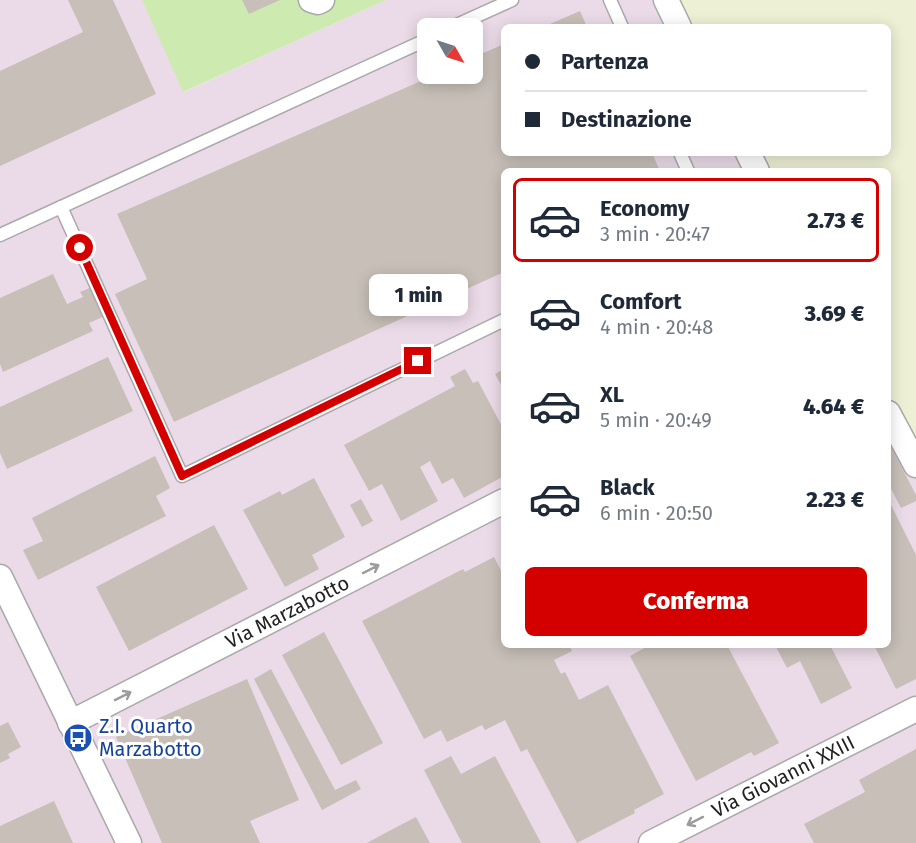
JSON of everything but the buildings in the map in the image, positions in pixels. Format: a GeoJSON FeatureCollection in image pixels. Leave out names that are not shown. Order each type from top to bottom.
{"type":"FeatureCollection","features":[{"type":"Feature","properties":{"kind":"street"},"geometry":{"type":"LineString","coordinates":[[311,0],[318,2],[322,0]]}},
{"type":"Feature","properties":{"kind":"street"},"geometry":{"type":"LineString","coordinates":[[666,0],[678,24]]}},
{"type":"Feature","properties":{"kind":"street"},"geometry":{"type":"LineString","coordinates":[[891,419],[916,465]]}},
{"type":"Feature","properties":{"kind":"street","name":"Via Marzabotto"},"geometry":{"type":"LineString","coordinates":[[70,723],[501,503]]}},
{"type":"Feature","properties":{"kind":"street"},"geometry":{"type":"LineString","coordinates":[[2,585],[129,843]]}},
{"type":"Feature","properties":{"kind":"street","name":"Via Giovanni XXIII"},"geometry":{"type":"LineString","coordinates":[[651,843],[916,709]]}},
{"type":"Feature","properties":{"kind":"lane"},"geometry":{"type":"LineString","coordinates":[[472,18],[512,0]]}},
{"type":"Feature","properties":{"kind":"lane"},"geometry":{"type":"LineString","coordinates":[[610,0],[621,24]]}},
{"type":"Feature","properties":{"kind":"lane"},"geometry":{"type":"LineString","coordinates":[[0,235],[417,44]]}},
{"type":"Feature","properties":{"kind":"lane"},"geometry":{"type":"LineString","coordinates":[[61,207],[182,476],[501,321]]}},
{"type":"Feature","properties":{"kind":"shaded area"},"geometry":{"type":"Polygon","coordinates":[[[0,0],[142,0],[184,92],[386,0],[677,0],[689,24],[501,24],[501,156],[760,156],[766,168],[501,168],[501,648],[891,648],[891,404],[916,451],[916,843],[0,843],[0,0]]]}},
{"type":"Feature","properties":{"kind":"green space"},"geometry":{"type":"Polygon","coordinates":[[[142,0],[386,0],[183,92],[142,0]]]}},
{"type":"Feature","properties":{"kind":"green space"},"geometry":{"type":"Polygon","coordinates":[[[677,0],[916,0],[916,451],[891,404],[891,168],[766,168],[760,156],[891,156],[891,24],[689,24],[677,0]]]}},
{"type":"Feature","properties":{"kind":"place","name":"Z.I. Quarto Marzabotto"},"geometry":{"type":"Point","coordinates":[78,738]}},
{"type":"Feature","properties":{"kind":"route"},"geometry":{"type":"LineString","coordinates":[[80,248],[182,476],[418,361]]}}]}
